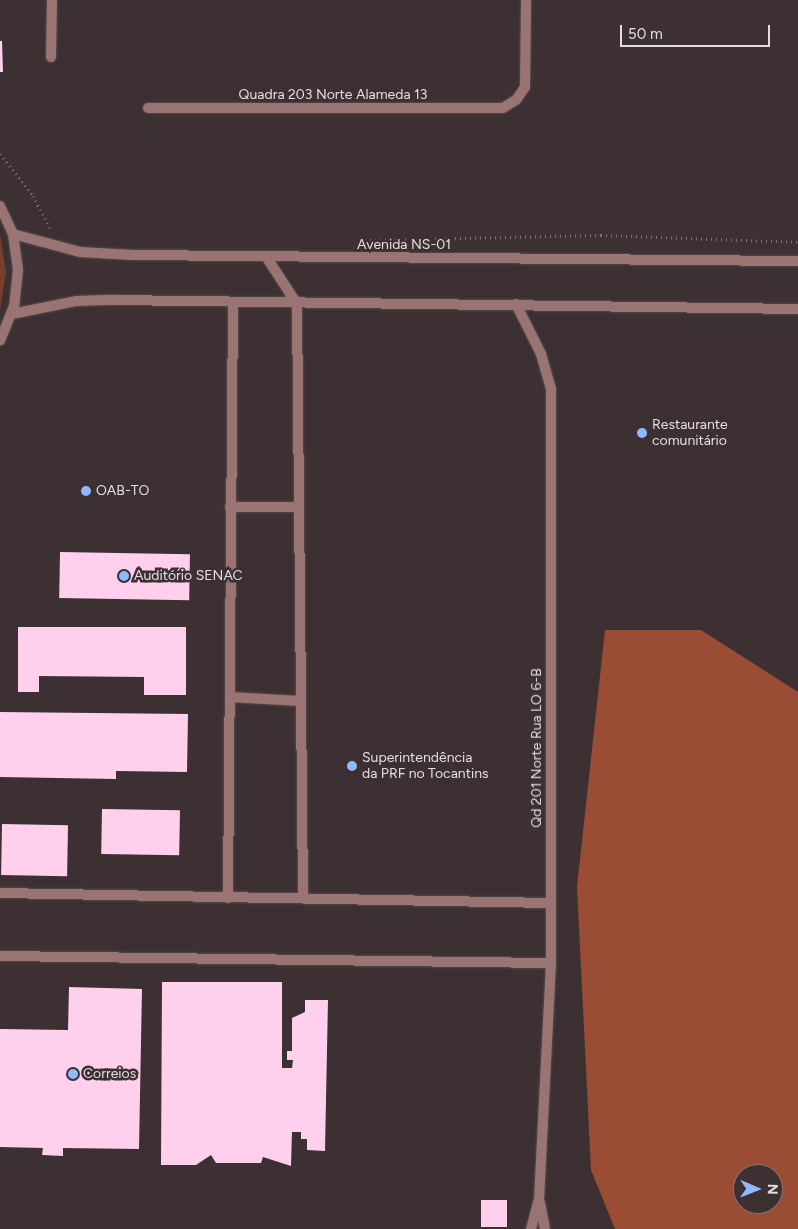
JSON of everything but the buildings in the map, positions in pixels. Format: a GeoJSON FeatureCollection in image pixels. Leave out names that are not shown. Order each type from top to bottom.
{"type":"FeatureCollection","features":[{"type":"Feature","properties":{"kind":"street"},"geometry":{"type":"LineString","coordinates":[[51,57],[52,0]]}},
{"type":"Feature","properties":{"kind":"street","name":"Quadra 203 Norte Alameda 13"},"geometry":{"type":"LineString","coordinates":[[148,108],[498,108],[516,100],[526,76],[526,0]]}},
{"type":"Feature","properties":{"kind":"street"},"geometry":{"type":"LineString","coordinates":[[0,206],[12,234],[18,270],[12,314],[0,340]]}},
{"type":"Feature","properties":{"kind":"street","name":"Avenida NS-01"},"geometry":{"type":"LineString","coordinates":[[12,234],[80,252],[267,258],[798,261]]}},
{"type":"Feature","properties":{"kind":"street"},"geometry":{"type":"LineString","coordinates":[[267,258],[297,304],[298,701],[303,898]]}},
{"type":"Feature","properties":{"kind":"street"},"geometry":{"type":"LineString","coordinates":[[12,314],[76,300],[798,309]]}},
{"type":"Feature","properties":{"kind":"street"},"geometry":{"type":"LineString","coordinates":[[228,898],[233,303]]}},
{"type":"Feature","properties":{"kind":"street","name":"Qd 201 Norte Rua LO 6-B"},"geometry":{"type":"LineString","coordinates":[[516,304],[541,354],[551,389],[551,963],[539,1199],[531,1229]]}},
{"type":"Feature","properties":{"kind":"street"},"geometry":{"type":"LineString","coordinates":[[230,507],[299,507]]}},
{"type":"Feature","properties":{"kind":"street"},"geometry":{"type":"LineString","coordinates":[[230,697],[298,701]]}},
{"type":"Feature","properties":{"kind":"street"},"geometry":{"type":"LineString","coordinates":[[0,893],[550,903]]}},
{"type":"Feature","properties":{"kind":"street"},"geometry":{"type":"LineString","coordinates":[[0,956],[551,963]]}},
{"type":"Feature","properties":{"kind":"street","name":"Qd 201 Norte Rua LO 6-B"},"geometry":{"type":"LineString","coordinates":[[539,1199],[545,1229]]}},
{"type":"Feature","properties":{"kind":"path"},"geometry":{"type":"LineString","coordinates":[[0,154],[33,196],[52,232]]}},
{"type":"Feature","properties":{"kind":"path"},"geometry":{"type":"LineString","coordinates":[[359,240],[601,235],[798,242]]}},
{"type":"Feature","properties":{"kind":"shaded area"},"geometry":{"type":"Polygon","coordinates":[[[0,234],[6,272],[0,311],[0,234]]]}},
{"type":"Feature","properties":{"kind":"shaded area"},"geometry":{"type":"Polygon","coordinates":[[[605,630],[701,630],[798,692],[798,1229],[615,1229],[591,1170],[577,887],[605,630]]]}},
{"type":"Feature","properties":{"kind":"place","name":"Restaurante comunitário"},"geometry":{"type":"Point","coordinates":[642,433]}},
{"type":"Feature","properties":{"kind":"place","name":"OAB-TO"},"geometry":{"type":"Point","coordinates":[86,491]}},
{"type":"Feature","properties":{"kind":"place","name":"Auditório SENAC"},"geometry":{"type":"Point","coordinates":[124,576]}},
{"type":"Feature","properties":{"kind":"place","name":"Superintendência da PRF no Tocantins"},"geometry":{"type":"Point","coordinates":[352,766]}},
{"type":"Feature","properties":{"kind":"place","name":"Correios"},"geometry":{"type":"Point","coordinates":[73,1074]}}]}
